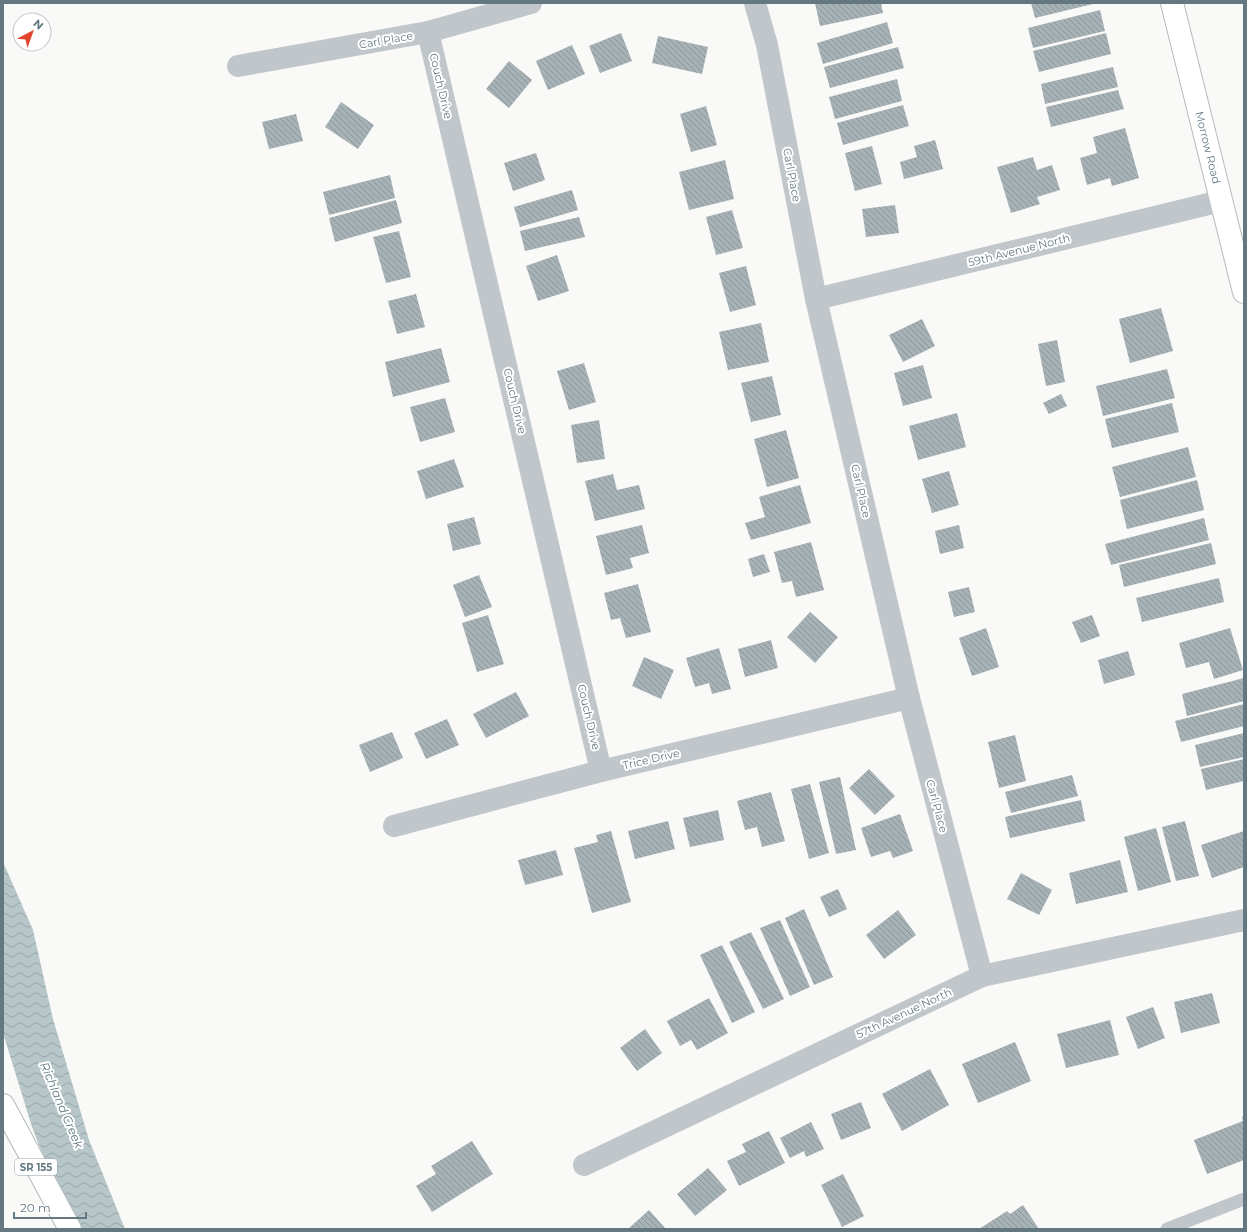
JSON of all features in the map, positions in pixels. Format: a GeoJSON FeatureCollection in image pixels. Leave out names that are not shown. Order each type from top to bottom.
{"type":"FeatureCollection","features":[{"type":"Feature","properties":{"kind":"main road","name":"Morrow Road"},"geometry":{"type":"LineString","coordinates":[[1172,3],[1244,292]]}},
{"type":"Feature","properties":{"kind":"main road","name":"SR 155"},"geometry":{"type":"LineString","coordinates":[[3,1105],[70,1229]]}},
{"type":"Feature","properties":{"kind":"street","name":"Carl Place"},"geometry":{"type":"LineString","coordinates":[[238,66],[428,32],[532,3]]}},
{"type":"Feature","properties":{"kind":"street","name":"Carl Place"},"geometry":{"type":"LineString","coordinates":[[754,3],[767,45],[816,299],[909,698],[982,976]]}},
{"type":"Feature","properties":{"kind":"street","name":"Couch Drive"},"geometry":{"type":"LineString","coordinates":[[428,32],[601,771]]}},
{"type":"Feature","properties":{"kind":"street","name":"59th Avenue North"},"geometry":{"type":"LineString","coordinates":[[816,299],[1222,201]]}},
{"type":"Feature","properties":{"kind":"street","name":"Trice Drive"},"geometry":{"type":"LineString","coordinates":[[394,826],[601,771],[909,698]]}},
{"type":"Feature","properties":{"kind":"street","name":"57th Avenue North"},"geometry":{"type":"LineString","coordinates":[[584,1164],[982,976],[1244,920]]}},
{"type":"Feature","properties":{"kind":"lane"},"geometry":{"type":"LineString","coordinates":[[1167,1229],[1244,1199]]}},
{"type":"Feature","properties":{"kind":"water","name":"Richland Creek"},"geometry":{"type":"Polygon","coordinates":[[[3,862],[33,930],[53,1019],[89,1140],[125,1229],[79,1229],[54,1184],[32,1127],[3,1033],[3,862]]]}},
{"type":"Feature","properties":{"kind":"building"},"geometry":{"type":"Polygon","coordinates":[[[815,3],[881,3],[883,13],[820,26],[815,3]]]}},
{"type":"Feature","properties":{"kind":"building"},"geometry":{"type":"Polygon","coordinates":[[[1031,3],[1093,3],[1093,4],[1035,18],[1031,3]]]}},
{"type":"Feature","properties":{"kind":"building"},"geometry":{"type":"Polygon","coordinates":[[[1100,10],[1105,31],[1033,48],[1028,28],[1100,10]]]}},
{"type":"Feature","properties":{"kind":"building"},"geometry":{"type":"Polygon","coordinates":[[[887,22],[893,43],[823,64],[817,43],[887,22]]]}},
{"type":"Feature","properties":{"kind":"building"},"geometry":{"type":"Polygon","coordinates":[[[621,33],[632,61],[600,73],[589,46],[621,33]]]}},
{"type":"Feature","properties":{"kind":"building"},"geometry":{"type":"Polygon","coordinates":[[[1106,33],[1111,54],[1039,72],[1033,51],[1106,33]]]}},
{"type":"Feature","properties":{"kind":"building"},"geometry":{"type":"Polygon","coordinates":[[[658,36],[708,47],[702,74],[652,63],[658,36]]]}},
{"type":"Feature","properties":{"kind":"building"},"geometry":{"type":"Polygon","coordinates":[[[572,45],[585,74],[548,90],[536,61],[572,45]]]}},
{"type":"Feature","properties":{"kind":"building"},"geometry":{"type":"Polygon","coordinates":[[[898,47],[904,68],[830,88],[824,67],[898,47]]]}},
{"type":"Feature","properties":{"kind":"building"},"geometry":{"type":"Polygon","coordinates":[[[509,61],[532,80],[509,108],[486,89],[509,61]]]}},
{"type":"Feature","properties":{"kind":"building"},"geometry":{"type":"Polygon","coordinates":[[[1113,67],[1118,87],[1045,104],[1041,84],[1113,67]]]}},
{"type":"Feature","properties":{"kind":"building"},"geometry":{"type":"Polygon","coordinates":[[[897,79],[902,101],[835,119],[829,97],[897,79]]]}},
{"type":"Feature","properties":{"kind":"building"},"geometry":{"type":"Polygon","coordinates":[[[1118,90],[1124,109],[1051,127],[1046,107],[1118,90]]]}},
{"type":"Feature","properties":{"kind":"building"},"geometry":{"type":"Polygon","coordinates":[[[341,102],[374,125],[358,149],[325,127],[341,102]]]}},
{"type":"Feature","properties":{"kind":"building"},"geometry":{"type":"Polygon","coordinates":[[[903,105],[909,126],[843,145],[837,123],[903,105]]]}},
{"type":"Feature","properties":{"kind":"building"},"geometry":{"type":"Polygon","coordinates":[[[706,106],[717,145],[691,152],[680,114],[706,106]]]}},
{"type":"Feature","properties":{"kind":"building"},"geometry":{"type":"Polygon","coordinates":[[[296,114],[303,141],[269,149],[262,122],[296,114]]]}},
{"type":"Feature","properties":{"kind":"building"},"geometry":{"type":"Polygon","coordinates":[[[1125,128],[1139,178],[1112,186],[1110,178],[1087,185],[1080,158],[1097,153],[1093,137],[1125,128]]]}},
{"type":"Feature","properties":{"kind":"building"},"geometry":{"type":"Polygon","coordinates":[[[935,140],[943,169],[904,179],[900,162],[917,157],[914,146],[935,140]]]}},
{"type":"Feature","properties":{"kind":"building"},"geometry":{"type":"Polygon","coordinates":[[[872,146],[882,184],[855,191],[845,153],[872,146]]]}},
{"type":"Feature","properties":{"kind":"building"},"geometry":{"type":"Polygon","coordinates":[[[536,153],[545,180],[513,191],[504,163],[536,153]]]}},
{"type":"Feature","properties":{"kind":"building"},"geometry":{"type":"Polygon","coordinates":[[[1033,157],[1037,170],[1052,165],[1060,190],[1037,197],[1040,204],[1011,213],[997,167],[1033,157]]]}},
{"type":"Feature","properties":{"kind":"building"},"geometry":{"type":"Polygon","coordinates":[[[725,160],[734,199],[689,210],[679,172],[725,160]]]}},
{"type":"Feature","properties":{"kind":"building"},"geometry":{"type":"Polygon","coordinates":[[[390,175],[395,198],[329,215],[323,192],[390,175]]]}},
{"type":"Feature","properties":{"kind":"building"},"geometry":{"type":"Polygon","coordinates":[[[572,190],[578,210],[520,227],[514,207],[572,190]]]}},
{"type":"Feature","properties":{"kind":"building"},"geometry":{"type":"Polygon","coordinates":[[[396,200],[402,223],[335,242],[329,218],[396,200]]]}},
{"type":"Feature","properties":{"kind":"building"},"geometry":{"type":"Polygon","coordinates":[[[895,205],[899,233],[866,237],[862,209],[895,205]]]}},
{"type":"Feature","properties":{"kind":"building"},"geometry":{"type":"Polygon","coordinates":[[[732,210],[743,248],[716,255],[706,217],[732,210]]]}},
{"type":"Feature","properties":{"kind":"building"},"geometry":{"type":"Polygon","coordinates":[[[579,217],[585,237],[525,251],[520,231],[579,217]]]}},
{"type":"Feature","properties":{"kind":"building"},"geometry":{"type":"Polygon","coordinates":[[[399,231],[411,277],[386,283],[373,237],[399,231]]]}},
{"type":"Feature","properties":{"kind":"building"},"geometry":{"type":"Polygon","coordinates":[[[557,255],[569,291],[538,301],[526,266],[557,255]]]}},
{"type":"Feature","properties":{"kind":"building"},"geometry":{"type":"Polygon","coordinates":[[[746,266],[756,305],[730,312],[719,273],[746,266]]]}},
{"type":"Feature","properties":{"kind":"building"},"geometry":{"type":"Polygon","coordinates":[[[416,294],[425,327],[397,334],[388,301],[416,294]]]}},
{"type":"Feature","properties":{"kind":"building"},"geometry":{"type":"Polygon","coordinates":[[[1161,308],[1173,351],[1130,363],[1119,319],[1161,308]]]}},
{"type":"Feature","properties":{"kind":"building"},"geometry":{"type":"Polygon","coordinates":[[[922,319],[935,346],[903,362],[889,335],[922,319]]]}},
{"type":"Feature","properties":{"kind":"building"},"geometry":{"type":"Polygon","coordinates":[[[761,323],[769,362],[728,370],[719,332],[761,323]]]}},
{"type":"Feature","properties":{"kind":"building"},"geometry":{"type":"Polygon","coordinates":[[[1057,340],[1065,382],[1046,386],[1038,344],[1057,340]]]}},
{"type":"Feature","properties":{"kind":"building"},"geometry":{"type":"Polygon","coordinates":[[[441,348],[450,382],[393,397],[385,362],[441,348]]]}},
{"type":"Feature","properties":{"kind":"building"},"geometry":{"type":"Polygon","coordinates":[[[584,363],[596,402],[569,410],[557,371],[584,363]]]}},
{"type":"Feature","properties":{"kind":"building"},"geometry":{"type":"Polygon","coordinates":[[[923,365],[932,398],[903,406],[894,373],[923,365]]]}},
{"type":"Feature","properties":{"kind":"building"},"geometry":{"type":"Polygon","coordinates":[[[1167,369],[1175,398],[1103,416],[1096,386],[1167,369]]]}},
{"type":"Feature","properties":{"kind":"building"},"geometry":{"type":"Polygon","coordinates":[[[772,376],[781,415],[751,422],[741,383],[772,376]]]}},
{"type":"Feature","properties":{"kind":"building"},"geometry":{"type":"Polygon","coordinates":[[[1061,394],[1067,406],[1049,414],[1043,403],[1061,394]]]}},
{"type":"Feature","properties":{"kind":"building"},"geometry":{"type":"Polygon","coordinates":[[[445,398],[455,432],[420,442],[410,407],[445,398]]]}},
{"type":"Feature","properties":{"kind":"building"},"geometry":{"type":"Polygon","coordinates":[[[1172,403],[1179,432],[1112,448],[1105,419],[1172,403]]]}},
{"type":"Feature","properties":{"kind":"building"},"geometry":{"type":"Polygon","coordinates":[[[957,413],[966,447],[918,460],[909,426],[957,413]]]}},
{"type":"Feature","properties":{"kind":"building"},"geometry":{"type":"Polygon","coordinates":[[[599,420],[605,459],[577,463],[571,425],[599,420]]]}},
{"type":"Feature","properties":{"kind":"building"},"geometry":{"type":"Polygon","coordinates":[[[786,430],[799,478],[767,487],[754,439],[786,430]]]}},
{"type":"Feature","properties":{"kind":"building"},"geometry":{"type":"Polygon","coordinates":[[[1188,447],[1196,477],[1120,497],[1112,467],[1188,447]]]}},
{"type":"Feature","properties":{"kind":"building"},"geometry":{"type":"Polygon","coordinates":[[[454,459],[464,487],[426,499],[417,471],[454,459]]]}},
{"type":"Feature","properties":{"kind":"building"},"geometry":{"type":"Polygon","coordinates":[[[949,471],[959,505],[932,513],[922,479],[949,471]]]}},
{"type":"Feature","properties":{"kind":"building"},"geometry":{"type":"Polygon","coordinates":[[[613,474],[617,490],[639,485],[645,509],[595,521],[585,481],[613,474]]]}},
{"type":"Feature","properties":{"kind":"building"},"geometry":{"type":"Polygon","coordinates":[[[1197,480],[1204,510],[1127,529],[1120,500],[1197,480]]]}},
{"type":"Feature","properties":{"kind":"building"},"geometry":{"type":"Polygon","coordinates":[[[800,485],[811,523],[751,540],[745,523],[765,517],[759,497],[800,485]]]}},
{"type":"Feature","properties":{"kind":"building"},"geometry":{"type":"Polygon","coordinates":[[[474,517],[481,544],[453,551],[447,524],[474,517]]]}},
{"type":"Feature","properties":{"kind":"building"},"geometry":{"type":"Polygon","coordinates":[[[1204,518],[1209,540],[1111,565],[1105,544],[1204,518]]]}},
{"type":"Feature","properties":{"kind":"building"},"geometry":{"type":"Polygon","coordinates":[[[642,525],[649,553],[630,558],[633,568],[606,575],[596,536],[642,525]]]}},
{"type":"Feature","properties":{"kind":"building"},"geometry":{"type":"Polygon","coordinates":[[[959,525],[964,548],[940,554],[935,531],[959,525]]]}},
{"type":"Feature","properties":{"kind":"building"},"geometry":{"type":"Polygon","coordinates":[[[811,542],[824,590],[796,597],[792,581],[782,583],[774,552],[811,542]]]}},
{"type":"Feature","properties":{"kind":"building"},"geometry":{"type":"Polygon","coordinates":[[[1211,543],[1216,564],[1124,587],[1119,565],[1211,543]]]}},
{"type":"Feature","properties":{"kind":"building"},"geometry":{"type":"Polygon","coordinates":[[[764,554],[770,572],[753,577],[748,559],[764,554]]]}},
{"type":"Feature","properties":{"kind":"building"},"geometry":{"type":"Polygon","coordinates":[[[479,575],[492,607],[465,617],[453,585],[479,575]]]}},
{"type":"Feature","properties":{"kind":"building"},"geometry":{"type":"Polygon","coordinates":[[[1219,578],[1224,602],[1142,622],[1136,598],[1219,578]]]}},
{"type":"Feature","properties":{"kind":"building"},"geometry":{"type":"Polygon","coordinates":[[[638,584],[651,632],[626,638],[620,618],[611,620],[604,593],[638,584]]]}},
{"type":"Feature","properties":{"kind":"building"},"geometry":{"type":"Polygon","coordinates":[[[969,587],[975,612],[954,617],[948,592],[969,587]]]}},
{"type":"Feature","properties":{"kind":"building"},"geometry":{"type":"Polygon","coordinates":[[[810,612],[838,637],[815,663],[787,637],[810,612]]]}},
{"type":"Feature","properties":{"kind":"building"},"geometry":{"type":"Polygon","coordinates":[[[488,615],[504,664],[477,672],[462,623],[488,615]]]}},
{"type":"Feature","properties":{"kind":"building"},"geometry":{"type":"Polygon","coordinates":[[[1092,615],[1100,636],[1081,643],[1072,622],[1092,615]]]}},
{"type":"Feature","properties":{"kind":"building"},"geometry":{"type":"Polygon","coordinates":[[[986,628],[999,667],[972,676],[959,638],[986,628]]]}},
{"type":"Feature","properties":{"kind":"building"},"geometry":{"type":"Polygon","coordinates":[[[1230,628],[1243,670],[1214,679],[1209,662],[1186,668],[1179,643],[1230,628]]]}},
{"type":"Feature","properties":{"kind":"building"},"geometry":{"type":"Polygon","coordinates":[[[771,640],[778,668],[745,677],[738,649],[771,640]]]}},
{"type":"Feature","properties":{"kind":"building"},"geometry":{"type":"Polygon","coordinates":[[[719,648],[731,689],[712,694],[709,683],[695,687],[686,658],[719,648]]]}},
{"type":"Feature","properties":{"kind":"building"},"geometry":{"type":"Polygon","coordinates":[[[1128,651],[1135,675],[1104,684],[1098,660],[1128,651]]]}},
{"type":"Feature","properties":{"kind":"building"},"geometry":{"type":"Polygon","coordinates":[[[644,657],[674,670],[661,699],[632,686],[644,657]]]}},
{"type":"Feature","properties":{"kind":"building"},"geometry":{"type":"Polygon","coordinates":[[[1244,678],[1244,701],[1187,716],[1182,694],[1244,678]]]}},
{"type":"Feature","properties":{"kind":"building"},"geometry":{"type":"Polygon","coordinates":[[[516,692],[529,716],[486,738],[473,714],[516,692]]]}},
{"type":"Feature","properties":{"kind":"building"},"geometry":{"type":"Polygon","coordinates":[[[1244,704],[1244,726],[1181,742],[1175,721],[1244,704]]]}},
{"type":"Feature","properties":{"kind":"building"},"geometry":{"type":"Polygon","coordinates":[[[447,719],[459,745],[426,759],[414,733],[447,719]]]}},
{"type":"Feature","properties":{"kind":"building"},"geometry":{"type":"Polygon","coordinates":[[[392,732],[403,758],[370,772],[359,745],[392,732]]]}},
{"type":"Feature","properties":{"kind":"building"},"geometry":{"type":"Polygon","coordinates":[[[1244,733],[1244,757],[1200,767],[1195,745],[1244,733]]]}},
{"type":"Feature","properties":{"kind":"building"},"geometry":{"type":"Polygon","coordinates":[[[1015,735],[1026,781],[999,788],[988,742],[1015,735]]]}},
{"type":"Feature","properties":{"kind":"building"},"geometry":{"type":"Polygon","coordinates":[[[1244,759],[1244,781],[1206,790],[1201,769],[1244,759]]]}},
{"type":"Feature","properties":{"kind":"building"},"geometry":{"type":"Polygon","coordinates":[[[869,769],[895,796],[875,815],[849,788],[869,769]]]}},
{"type":"Feature","properties":{"kind":"building"},"geometry":{"type":"Polygon","coordinates":[[[1072,775],[1078,796],[1011,813],[1005,792],[1072,775]]]}},
{"type":"Feature","properties":{"kind":"building"},"geometry":{"type":"Polygon","coordinates":[[[840,777],[856,850],[836,854],[819,782],[840,777]]]}},
{"type":"Feature","properties":{"kind":"building"},"geometry":{"type":"Polygon","coordinates":[[[810,784],[829,853],[809,859],[791,789],[810,784]]]}},
{"type":"Feature","properties":{"kind":"building"},"geometry":{"type":"Polygon","coordinates":[[[771,792],[785,841],[762,847],[757,827],[745,830],[737,801],[771,792]]]}},
{"type":"Feature","properties":{"kind":"building"},"geometry":{"type":"Polygon","coordinates":[[[1081,800],[1085,821],[1010,838],[1005,817],[1081,800]]]}},
{"type":"Feature","properties":{"kind":"building"},"geometry":{"type":"Polygon","coordinates":[[[718,810],[724,840],[690,847],[683,818],[718,810]]]}},
{"type":"Feature","properties":{"kind":"building"},"geometry":{"type":"Polygon","coordinates":[[[900,814],[913,851],[893,858],[890,851],[871,857],[861,828],[900,814]]]}},
{"type":"Feature","properties":{"kind":"building"},"geometry":{"type":"Polygon","coordinates":[[[668,821],[675,849],[635,859],[628,831],[668,821]]]}},
{"type":"Feature","properties":{"kind":"building"},"geometry":{"type":"Polygon","coordinates":[[[1185,821],[1199,876],[1176,881],[1162,827],[1185,821]]]}},
{"type":"Feature","properties":{"kind":"building"},"geometry":{"type":"Polygon","coordinates":[[[1156,828],[1171,882],[1138,891],[1124,837],[1156,828]]]}},
{"type":"Feature","properties":{"kind":"building"},"geometry":{"type":"Polygon","coordinates":[[[611,831],[631,902],[592,913],[574,848],[598,842],[596,835],[611,831]]]}},
{"type":"Feature","properties":{"kind":"building"},"geometry":{"type":"Polygon","coordinates":[[[1244,831],[1244,867],[1212,878],[1201,845],[1244,831]]]}},
{"type":"Feature","properties":{"kind":"building"},"geometry":{"type":"Polygon","coordinates":[[[556,850],[563,875],[525,885],[518,860],[556,850]]]}},
{"type":"Feature","properties":{"kind":"building"},"geometry":{"type":"Polygon","coordinates":[[[1120,860],[1128,892],[1076,904],[1069,873],[1120,860]]]}},
{"type":"Feature","properties":{"kind":"building"},"geometry":{"type":"Polygon","coordinates":[[[1021,873],[1052,890],[1039,915],[1007,899],[1021,873]]]}},
{"type":"Feature","properties":{"kind":"building"},"geometry":{"type":"Polygon","coordinates":[[[838,889],[847,909],[829,917],[820,897],[838,889]]]}},
{"type":"Feature","properties":{"kind":"building"},"geometry":{"type":"Polygon","coordinates":[[[804,909],[833,977],[814,985],[785,918],[804,909]]]}},
{"type":"Feature","properties":{"kind":"building"},"geometry":{"type":"Polygon","coordinates":[[[898,910],[916,935],[884,959],[866,935],[898,910]]]}},
{"type":"Feature","properties":{"kind":"building"},"geometry":{"type":"Polygon","coordinates":[[[780,920],[810,987],[790,996],[760,928],[780,920]]]}},
{"type":"Feature","properties":{"kind":"building"},"geometry":{"type":"Polygon","coordinates":[[[751,932],[784,999],[763,1009],[729,942],[751,932]]]}},
{"type":"Feature","properties":{"kind":"building"},"geometry":{"type":"Polygon","coordinates":[[[722,945],[755,1012],[732,1023],[700,955],[722,945]]]}},
{"type":"Feature","properties":{"kind":"building"},"geometry":{"type":"Polygon","coordinates":[[[1212,993],[1220,1023],[1181,1033],[1174,1002],[1212,993]]]}},
{"type":"Feature","properties":{"kind":"building"},"geometry":{"type":"Polygon","coordinates":[[[709,998],[728,1033],[697,1050],[691,1040],[680,1046],[667,1021],[709,998]]]}},
{"type":"Feature","properties":{"kind":"building"},"geometry":{"type":"Polygon","coordinates":[[[1153,1007],[1165,1038],[1138,1049],[1126,1017],[1153,1007]]]}},
{"type":"Feature","properties":{"kind":"building"},"geometry":{"type":"Polygon","coordinates":[[[1110,1020],[1119,1055],[1066,1068],[1057,1034],[1110,1020]]]}},
{"type":"Feature","properties":{"kind":"building"},"geometry":{"type":"Polygon","coordinates":[[[645,1029],[662,1053],[637,1071],[620,1048],[645,1029]]]}},
{"type":"Feature","properties":{"kind":"building"},"geometry":{"type":"Polygon","coordinates":[[[1015,1042],[1031,1081],[978,1103],[962,1064],[1015,1042]]]}},
{"type":"Feature","properties":{"kind":"building"},"geometry":{"type":"Polygon","coordinates":[[[930,1069],[949,1105],[902,1131],[882,1094],[930,1069]]]}},
{"type":"Feature","properties":{"kind":"building"},"geometry":{"type":"Polygon","coordinates":[[[861,1102],[871,1128],[841,1140],[831,1114],[861,1102]]]}},
{"type":"Feature","properties":{"kind":"building"},"geometry":{"type":"Polygon","coordinates":[[[1244,1116],[1244,1160],[1207,1174],[1194,1140],[1243,1121],[1242,1117],[1244,1116]]]}},
{"type":"Feature","properties":{"kind":"building"},"geometry":{"type":"Polygon","coordinates":[[[811,1122],[824,1149],[806,1157],[804,1151],[790,1158],[780,1138],[811,1122]]]}},
{"type":"Feature","properties":{"kind":"building"},"geometry":{"type":"Polygon","coordinates":[[[769,1131],[785,1163],[739,1186],[727,1161],[746,1152],[742,1144],[769,1131]]]}},
{"type":"Feature","properties":{"kind":"building"},"geometry":{"type":"Polygon","coordinates":[[[472,1141],[493,1174],[432,1212],[416,1186],[436,1174],[431,1166],[472,1141]]]}},
{"type":"Feature","properties":{"kind":"building"},"geometry":{"type":"Polygon","coordinates":[[[708,1168],[727,1190],[695,1216],[677,1194],[708,1168]]]}},
{"type":"Feature","properties":{"kind":"building"},"geometry":{"type":"Polygon","coordinates":[[[843,1174],[864,1216],[842,1227],[821,1185],[843,1174]]]}},
{"type":"Feature","properties":{"kind":"building"},"geometry":{"type":"Polygon","coordinates":[[[1023,1205],[1039,1229],[979,1229],[1007,1211],[1010,1214],[1023,1205]]]}},
{"type":"Feature","properties":{"kind":"building"},"geometry":{"type":"Polygon","coordinates":[[[649,1210],[666,1229],[628,1229],[649,1210]]]}}]}
